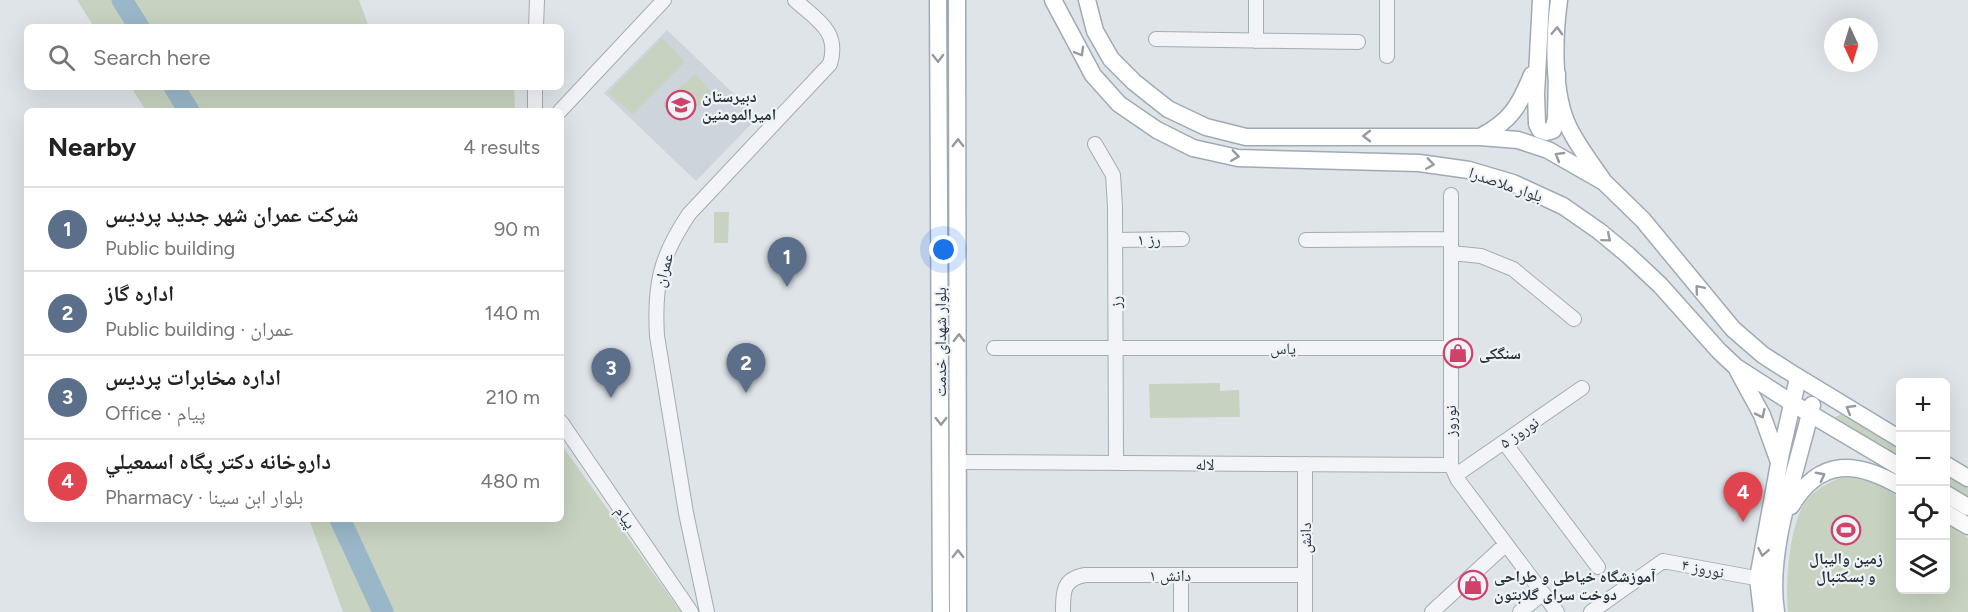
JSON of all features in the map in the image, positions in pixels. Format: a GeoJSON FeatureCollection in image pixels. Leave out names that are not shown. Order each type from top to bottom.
{"type":"FeatureCollection","features":[{"type":"Feature","properties":{"kind":"main road","name":"بلوار شهدای خدمت"},"geometry":{"type":"LineString","coordinates":[[938,0],[941,612]]}},
{"type":"Feature","properties":{"kind":"main road","name":"بلوار شهدای خدمت"},"geometry":{"type":"LineString","coordinates":[[957,0],[958,612]]}},
{"type":"Feature","properties":{"kind":"main road","name":"بلوار ملاصدرا"},"geometry":{"type":"LineString","coordinates":[[1053,0],[1093,75],[1119,104],[1157,130],[1193,148],[1238,158],[1419,163],[1469,170],[1513,183],[1563,206],[1599,231],[1659,285],[1736,367],[1896,465]]}},
{"type":"Feature","properties":{"kind":"main road"},"geometry":{"type":"LineString","coordinates":[[1087,0],[1095,31],[1111,59],[1134,82],[1168,109],[1206,127],[1246,137],[1480,137],[1518,140],[1548,150],[1604,182]]}},
{"type":"Feature","properties":{"kind":"main road"},"geometry":{"type":"LineString","coordinates":[[1541,0],[1536,94],[1537,124],[1540,130],[1546,132],[1553,130],[1556,119],[1559,0]]}},
{"type":"Feature","properties":{"kind":"main road"},"geometry":{"type":"LineString","coordinates":[[1480,137],[1498,127],[1510,116],[1524,95],[1538,60]]}},
{"type":"Feature","properties":{"kind":"main road"},"geometry":{"type":"LineString","coordinates":[[1556,68],[1559,95],[1568,127],[1604,182],[1643,220],[1733,329],[1763,355],[1896,437]]}},
{"type":"Feature","properties":{"kind":"main road"},"geometry":{"type":"LineString","coordinates":[[1736,367],[1766,423],[1780,458]]}},
{"type":"Feature","properties":{"kind":"main road"},"geometry":{"type":"LineString","coordinates":[[1762,612],[1780,458],[1798,378]]}},
{"type":"Feature","properties":{"kind":"main road"},"geometry":{"type":"LineString","coordinates":[[1776,612],[1766,580],[1775,560],[1816,389]]}},
{"type":"Feature","properties":{"kind":"main road"},"geometry":{"type":"LineString","coordinates":[[1786,431],[1791,421],[1795,420],[1803,423],[1806,433]]}},
{"type":"Feature","properties":{"kind":"main road"},"geometry":{"type":"LineString","coordinates":[[1783,519],[1807,484],[1839,468],[1853,466],[1896,484]]}},
{"type":"Feature","properties":{"kind":"main road"},"geometry":{"type":"LineString","coordinates":[[1950,500],[1960,514]]}},
{"type":"Feature","properties":{"kind":"street"},"geometry":{"type":"LineString","coordinates":[[536,24],[537,0]]}},
{"type":"Feature","properties":{"kind":"street"},"geometry":{"type":"LineString","coordinates":[[563,108],[664,0]]}},
{"type":"Feature","properties":{"kind":"street","name":"عمران"},"geometry":{"type":"LineString","coordinates":[[707,612],[686,513],[657,336],[655,307],[658,277],[672,238],[689,214],[830,64],[834,51],[832,36],[795,0]]}},
{"type":"Feature","properties":{"kind":"street"},"geometry":{"type":"LineString","coordinates":[[1256,0],[1256,40]]}},
{"type":"Feature","properties":{"kind":"street"},"geometry":{"type":"LineString","coordinates":[[1387,0],[1387,56]]}},
{"type":"Feature","properties":{"kind":"street"},"geometry":{"type":"LineString","coordinates":[[1156,39],[1358,42]]}},
{"type":"Feature","properties":{"kind":"street"},"geometry":{"type":"LineString","coordinates":[[535,90],[535,108]]}},
{"type":"Feature","properties":{"kind":"street","name":"رز"},"geometry":{"type":"LineString","coordinates":[[1095,144],[1113,175],[1116,463]]}},
{"type":"Feature","properties":{"kind":"street","name":"نوروز"},"geometry":{"type":"LineString","coordinates":[[1451,195],[1453,470]]}},
{"type":"Feature","properties":{"kind":"street","name":"رز ۱"},"geometry":{"type":"LineString","coordinates":[[1115,240],[1182,238]]}},
{"type":"Feature","properties":{"kind":"street"},"geometry":{"type":"LineString","coordinates":[[1306,240],[1451,246],[1513,269],[1574,319]]}},
{"type":"Feature","properties":{"kind":"street","name":"یاس"},"geometry":{"type":"LineString","coordinates":[[994,348],[1451,348]]}},
{"type":"Feature","properties":{"kind":"street","name":"نوروز ۵"},"geometry":{"type":"LineString","coordinates":[[1453,470],[1504,442],[1582,388]]}},
{"type":"Feature","properties":{"kind":"street","name":"پیام"},"geometry":{"type":"LineString","coordinates":[[564,426],[692,612]]}},
{"type":"Feature","properties":{"kind":"street"},"geometry":{"type":"LineString","coordinates":[[1504,442],[1598,567]]}},
{"type":"Feature","properties":{"kind":"street","name":"لاله"},"geometry":{"type":"LineString","coordinates":[[959,462],[1305,464],[1453,470]]}},
{"type":"Feature","properties":{"kind":"street","name":"دانش"},"geometry":{"type":"LineString","coordinates":[[1305,464],[1305,612]]}},
{"type":"Feature","properties":{"kind":"street"},"geometry":{"type":"LineString","coordinates":[[1453,470],[1557,612]]}},
{"type":"Feature","properties":{"kind":"street"},"geometry":{"type":"LineString","coordinates":[[1432,612],[1506,544]]}},
{"type":"Feature","properties":{"kind":"street","name":"نوروز ۴"},"geometry":{"type":"LineString","coordinates":[[1591,612],[1663,561],[1766,580]]}},
{"type":"Feature","properties":{"kind":"street"},"geometry":{"type":"LineString","coordinates":[[1181,575],[1181,612]]}},
{"type":"Feature","properties":{"kind":"street","name":"دانش ۱"},"geometry":{"type":"LineString","coordinates":[[1063,612],[1063,591],[1068,582],[1075,577],[1305,575]]}},
{"type":"Feature","properties":{"kind":"street"},"geometry":{"type":"LineString","coordinates":[[1520,612],[1543,593]]}},
{"type":"Feature","properties":{"kind":"shaded area","name":"دبیرستان امیرالمومنین"},"geometry":{"type":"Polygon","coordinates":[[[667,30],[758,117],[696,181],[604,93],[667,30]]]}},
{"type":"Feature","properties":{"kind":"green space"},"geometry":{"type":"Polygon","coordinates":[[[77,0],[359,0],[368,24],[92,24],[77,0]]]}},
{"type":"Feature","properties":{"kind":"green space"},"geometry":{"type":"Polygon","coordinates":[[[662,38],[685,62],[633,114],[608,93],[662,38]]]}},
{"type":"Feature","properties":{"kind":"green space"},"geometry":{"type":"Polygon","coordinates":[[[695,74],[712,92],[680,123],[662,104],[695,74]]]}},
{"type":"Feature","properties":{"kind":"green space"},"geometry":{"type":"Polygon","coordinates":[[[133,90],[514,90],[515,108],[144,108],[133,90]]]}},
{"type":"Feature","properties":{"kind":"green space"},"geometry":{"type":"Polygon","coordinates":[[[714,212],[729,212],[728,243],[714,243],[714,212]]]}},
{"type":"Feature","properties":{"kind":"green space"},"geometry":{"type":"Polygon","coordinates":[[[1220,383],[1220,391],[1239,390],[1240,417],[1150,418],[1149,384],[1220,383]]]}},
{"type":"Feature","properties":{"kind":"green space"},"geometry":{"type":"Polygon","coordinates":[[[1842,414],[1896,446],[1896,459],[1837,424],[1835,417],[1842,414]]]}},
{"type":"Feature","properties":{"kind":"green space"},"geometry":{"type":"Polygon","coordinates":[[[564,448],[681,612],[343,612],[310,522],[564,522],[564,448]]]}},
{"type":"Feature","properties":{"kind":"green space"},"geometry":{"type":"Polygon","coordinates":[[[1950,477],[1968,488],[1968,501],[1950,490],[1950,477]]]}},
{"type":"Feature","properties":{"kind":"green space"},"geometry":{"type":"Polygon","coordinates":[[[1840,478],[1867,478],[1896,496],[1896,594],[1950,594],[1950,527],[1968,538],[1968,612],[1788,612],[1789,558],[1794,529],[1806,501],[1824,486],[1840,478]]]}},
{"type":"Feature","properties":{"kind":"waterway"},"geometry":{"type":"LineString","coordinates":[[122,0],[137,24]]}},
{"type":"Feature","properties":{"kind":"waterway"},"geometry":{"type":"LineString","coordinates":[[176,90],[187,108]]}},
{"type":"Feature","properties":{"kind":"waterway"},"geometry":{"type":"LineString","coordinates":[[341,522],[383,612]]}},
{"type":"Feature","properties":{"kind":"place","name":"دبیرستان امیرالمومنین"},"geometry":{"type":"Point","coordinates":[681,105]}},
{"type":"Feature","properties":{"kind":"place","name":"شرکت عمران شهر جدید پردیس"},"geometry":{"type":"Point","coordinates":[787,287]}},
{"type":"Feature","properties":{"kind":"place","name":"سنگکی"},"geometry":{"type":"Point","coordinates":[1458,353]}},
{"type":"Feature","properties":{"kind":"place","name":"اداره گاز"},"geometry":{"type":"Point","coordinates":[746,393]}},
{"type":"Feature","properties":{"kind":"place","name":"اداره مخابرات پردیس"},"geometry":{"type":"Point","coordinates":[611,398]}},
{"type":"Feature","properties":{"kind":"place","name":"داروخانه دكتر پگاه اسمعيلي"},"geometry":{"type":"Point","coordinates":[1743,522]}},
{"type":"Feature","properties":{"kind":"place","name":"زمین والیبال و بسکتبال"},"geometry":{"type":"Point","coordinates":[1846,530]}},
{"type":"Feature","properties":{"kind":"place","name":"آموزشگاه خیاطی و طراحی دوخت سرای گلابتون"},"geometry":{"type":"Point","coordinates":[1473,585]}}]}
